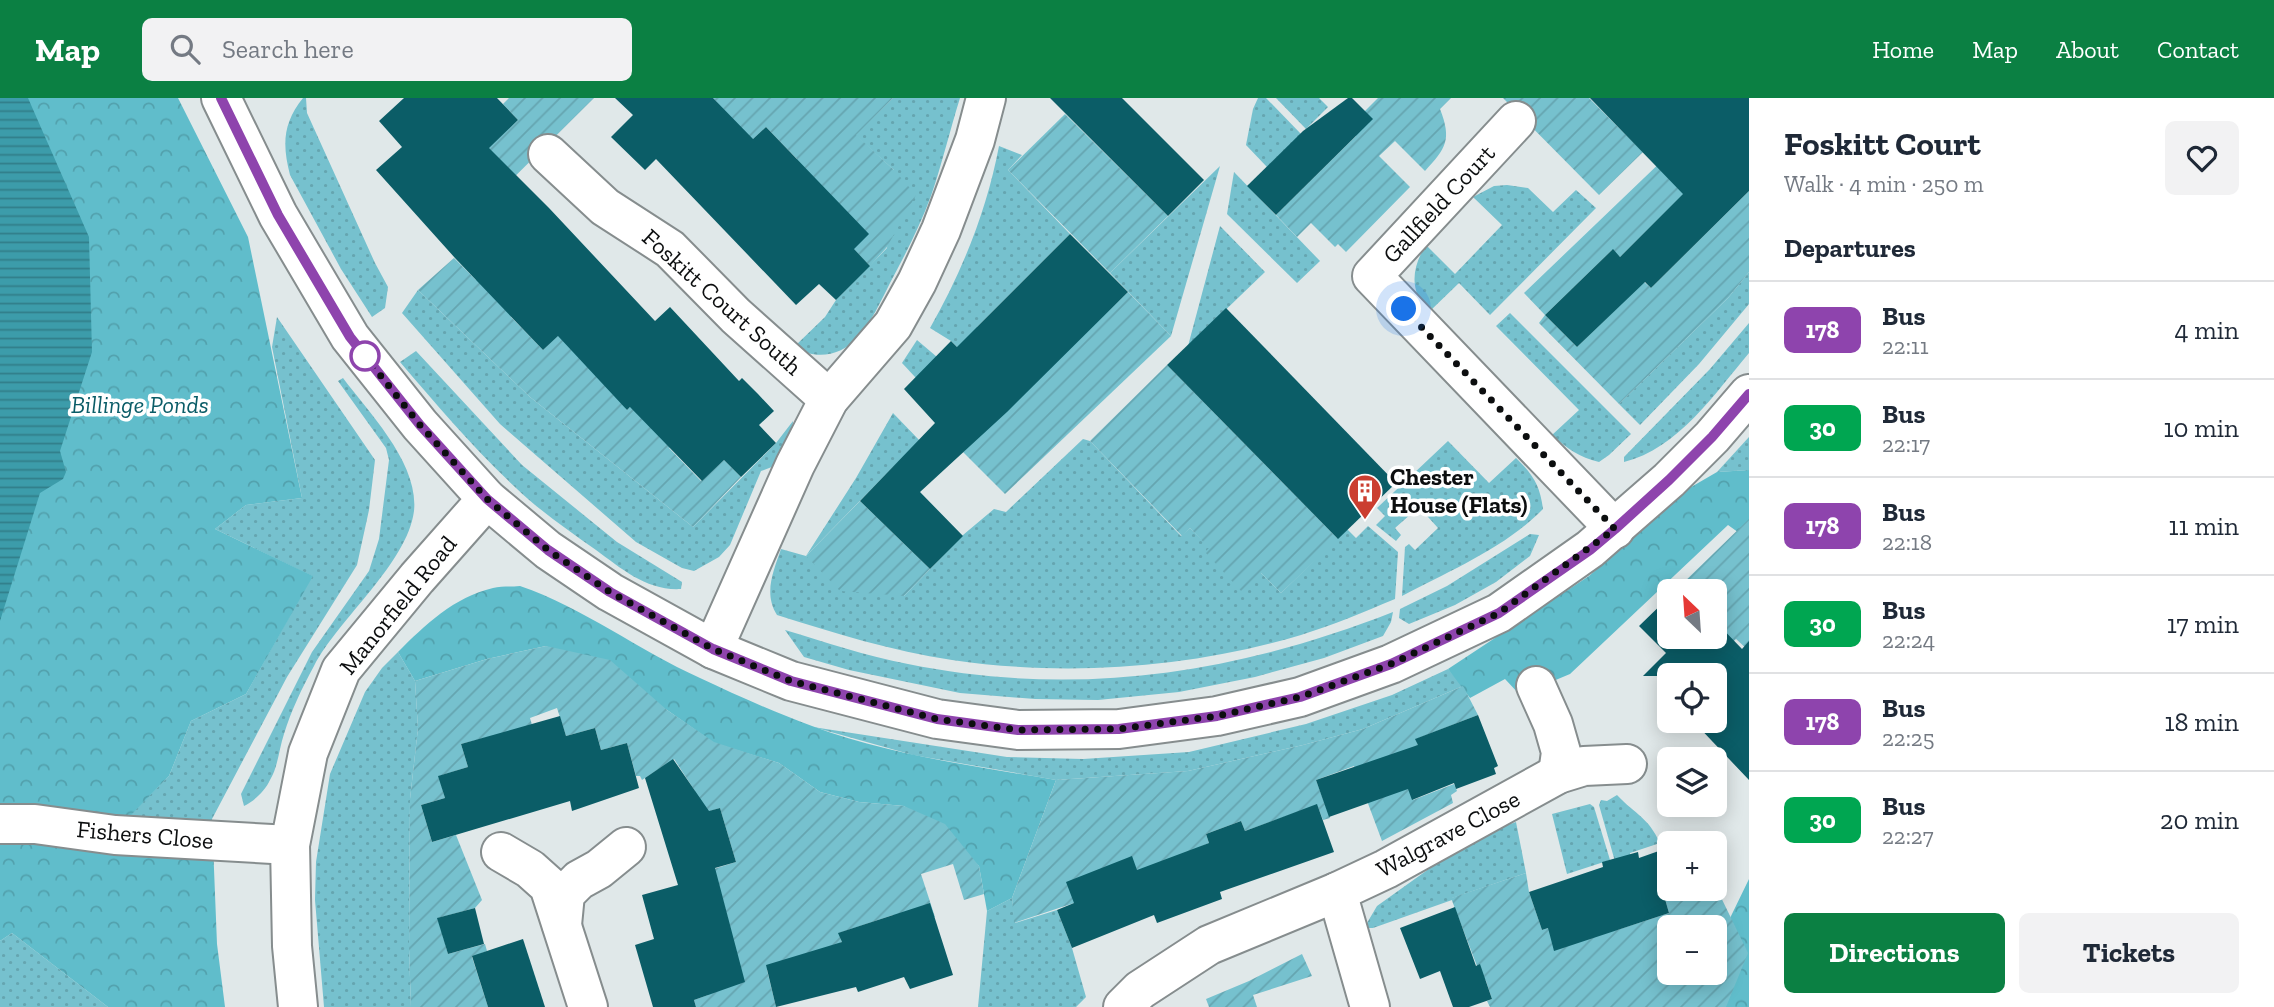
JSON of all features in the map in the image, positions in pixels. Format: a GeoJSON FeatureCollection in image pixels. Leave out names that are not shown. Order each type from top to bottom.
{"type":"FeatureCollection","features":[{"type":"Feature","properties":{"kind":"street"},"geometry":{"type":"LineString","coordinates":[[713,649],[795,466],[830,399],[893,325],[917,282],[941,230],[975,139],[986,98]]}},
{"type":"Feature","properties":{"kind":"street"},"geometry":{"type":"LineString","coordinates":[[232,102],[278,215],[350,337],[420,425],[487,499],[548,550],[610,592],[713,649],[791,681],[937,719],[1018,730],[1132,728],[1217,716],[1300,697],[1391,664],[1499,613],[1615,529],[1712,437],[1749,394]]}},
{"type":"Feature","properties":{"kind":"street","name":"Gallfield Court"},"geometry":{"type":"LineString","coordinates":[[1516,121],[1372,276],[1615,529]]}},
{"type":"Feature","properties":{"kind":"street","name":"Foskitt Court South"},"geometry":{"type":"LineString","coordinates":[[548,154],[605,207],[670,249],[736,316],[830,399]]}},
{"type":"Feature","properties":{"kind":"street","name":"Manorfield Road"},"geometry":{"type":"LineString","coordinates":[[298,1007],[292,946],[290,845],[308,753],[341,670],[416,578],[487,499]]}},
{"type":"Feature","properties":{"kind":"street"},"geometry":{"type":"LineString","coordinates":[[1536,686],[1553,724],[1561,752],[1558,774]]}},
{"type":"Feature","properties":{"kind":"street","name":"Walgrave Close"},"geometry":{"type":"LineString","coordinates":[[1124,1007],[1140,990],[1209,945],[1386,869],[1558,774],[1584,766],[1627,764]]}},
{"type":"Feature","properties":{"kind":"street","name":"Fishers Close"},"geometry":{"type":"LineString","coordinates":[[0,824],[35,824],[115,835],[290,845]]}},
{"type":"Feature","properties":{"kind":"street"},"geometry":{"type":"LineString","coordinates":[[562,925],[565,894],[579,880],[599,869],[626,847]]}},
{"type":"Feature","properties":{"kind":"street"},"geometry":{"type":"LineString","coordinates":[[501,852],[530,869],[549,886],[588,1007]]}},
{"type":"Feature","properties":{"kind":"street"},"geometry":{"type":"LineString","coordinates":[[1337,892],[1370,1007]]}},
{"type":"Feature","properties":{"kind":"shaded area"},"geometry":{"type":"Polygon","coordinates":[[[0,98],[28,98],[89,237],[92,352],[60,451],[66,472],[63,479],[40,493],[0,621],[0,98]]]}},
{"type":"Feature","properties":{"kind":"shaded area"},"geometry":{"type":"Polygon","coordinates":[[[303,98],[306,98],[307,113],[388,287],[385,308],[372,317],[341,269],[290,175],[286,134],[291,116],[303,98]]]}},
{"type":"Feature","properties":{"kind":"shaded area"},"geometry":{"type":"Polygon","coordinates":[[[509,98],[594,98],[487,204],[479,157],[518,120],[503,104],[509,98]]]}},
{"type":"Feature","properties":{"kind":"shaded area"},"geometry":{"type":"Polygon","coordinates":[[[713,98],[893,98],[856,135],[894,170],[916,195],[887,247],[870,266],[782,174],[797,159],[766,127],[751,141],[713,98]]]}},
{"type":"Feature","properties":{"kind":"shaded area"},"geometry":{"type":"Polygon","coordinates":[[[893,98],[960,98],[927,207],[871,319],[857,338],[843,349],[827,354],[810,354],[795,346],[887,248],[894,170],[855,135],[893,98]]]}},
{"type":"Feature","properties":{"kind":"shaded area"},"geometry":{"type":"Polygon","coordinates":[[[1258,98],[1266,98],[1301,134],[1267,167],[1246,145],[1253,109],[1258,98]]]}},
{"type":"Feature","properties":{"kind":"shaded area"},"geometry":{"type":"Polygon","coordinates":[[[1276,98],[1319,98],[1328,107],[1306,129],[1276,98]]]}},
{"type":"Feature","properties":{"kind":"shaded area"},"geometry":{"type":"Polygon","coordinates":[[[1378,98],[1451,98],[1440,109],[1446,136],[1438,156],[1425,171],[1395,141],[1379,156],[1410,187],[1346,252],[1338,244],[1335,247],[1311,223],[1297,237],[1276,215],[1356,136],[1348,128],[1378,98]]]}},
{"type":"Feature","properties":{"kind":"shaded area"},"geometry":{"type":"Polygon","coordinates":[[[1503,98],[1589,98],[1643,152],[1599,195],[1503,98]]]}},
{"type":"Feature","properties":{"kind":"shaded area"},"geometry":{"type":"Polygon","coordinates":[[[1065,114],[1168,216],[1110,273],[1008,170],[1065,114]]]}},
{"type":"Feature","properties":{"kind":"shaded area"},"geometry":{"type":"Polygon","coordinates":[[[1749,129],[1620,257],[1612,250],[1545,315],[1524,293],[1692,132],[1749,129]]]}},
{"type":"Feature","properties":{"kind":"shaded area"},"geometry":{"type":"Polygon","coordinates":[[[999,146],[1022,155],[1008,170],[1070,234],[977,327],[979,369],[951,341],[930,328],[953,285],[972,240],[988,194],[999,146]]]}},
{"type":"Feature","properties":{"kind":"shaded area"},"geometry":{"type":"Polygon","coordinates":[[[1220,166],[1171,336],[1110,273],[1220,166]]]}},
{"type":"Feature","properties":{"kind":"shaded area"},"geometry":{"type":"Polygon","coordinates":[[[1234,172],[1320,261],[1297,283],[1227,214],[1234,172]]]}},
{"type":"Feature","properties":{"kind":"shaded area"},"geometry":{"type":"Polygon","coordinates":[[[1494,186],[1528,188],[1553,212],[1576,190],[1596,208],[1490,315],[1459,283],[1430,311],[1415,288],[1415,270],[1421,253],[1426,245],[1455,274],[1502,225],[1473,197],[1494,186]]]}},
{"type":"Feature","properties":{"kind":"shaded area"},"geometry":{"type":"Polygon","coordinates":[[[1749,191],[1749,272],[1728,298],[1619,404],[1539,323],[1545,315],[1577,347],[1644,282],[1651,288],[1749,191]]]}},
{"type":"Feature","properties":{"kind":"shaded area"},"geometry":{"type":"Polygon","coordinates":[[[1220,226],[1265,272],[1188,346],[1220,226]]]}},
{"type":"Feature","properties":{"kind":"shaded area"},"geometry":{"type":"Polygon","coordinates":[[[500,257],[511,317],[543,350],[566,328],[627,410],[650,388],[692,426],[669,448],[701,481],[724,460],[741,477],[693,527],[530,397],[418,290],[454,258],[476,280],[500,257]]]}},
{"type":"Feature","properties":{"kind":"shaded area"},"geometry":{"type":"Polygon","coordinates":[[[1749,272],[1749,304],[1699,364],[1640,425],[1619,404],[1728,298],[1749,272]]]}},
{"type":"Feature","properties":{"kind":"shaded area"},"geometry":{"type":"Polygon","coordinates":[[[418,290],[530,397],[693,527],[776,443],[793,421],[792,436],[777,465],[761,471],[730,545],[719,557],[694,571],[682,568],[636,542],[500,424],[402,313],[418,290]]]}},
{"type":"Feature","properties":{"kind":"shaded area"},"geometry":{"type":"Polygon","coordinates":[[[1128,292],[1171,336],[1005,494],[963,452],[1128,292]]]}},
{"type":"Feature","properties":{"kind":"shaded area"},"geometry":{"type":"Polygon","coordinates":[[[1510,313],[1631,434],[1599,462],[1574,452],[1552,435],[1579,410],[1496,326],[1510,313]]]}},
{"type":"Feature","properties":{"kind":"shaded area"},"geometry":{"type":"Polygon","coordinates":[[[277,317],[375,460],[369,510],[357,565],[287,677],[212,819],[154,819],[130,815],[169,776],[191,721],[246,694],[312,576],[215,529],[246,505],[302,498],[272,347],[277,317]]]}},
{"type":"Feature","properties":{"kind":"shaded area"},"geometry":{"type":"Polygon","coordinates":[[[1749,323],[1749,353],[1709,402],[1662,445],[1624,462],[1624,457],[1710,369],[1749,323]]]}},
{"type":"Feature","properties":{"kind":"shaded area"},"geometry":{"type":"Polygon","coordinates":[[[917,340],[937,357],[916,378],[902,363],[917,340]]]}},
{"type":"Feature","properties":{"kind":"shaded area"},"geometry":{"type":"Polygon","coordinates":[[[416,351],[522,465],[617,542],[682,582],[681,589],[646,583],[615,564],[525,496],[471,442],[400,362],[416,351]]]}},
{"type":"Feature","properties":{"kind":"shaded area"},"geometry":{"type":"Polygon","coordinates":[[[1167,365],[1338,539],[1281,593],[1261,573],[1242,592],[1205,552],[1209,548],[1190,528],[1182,536],[1090,441],[1167,365]]]}},
{"type":"Feature","properties":{"kind":"shaded area"},"geometry":{"type":"Polygon","coordinates":[[[343,378],[401,457],[409,475],[414,511],[409,531],[399,551],[325,648],[310,674],[290,717],[268,784],[244,806],[241,794],[312,652],[369,571],[379,539],[389,460],[386,448],[338,381],[343,378]]]}},
{"type":"Feature","properties":{"kind":"shaded area"},"geometry":{"type":"Polygon","coordinates":[[[893,413],[921,442],[806,556],[856,478],[893,413]]]}},
{"type":"Feature","properties":{"kind":"shaded area"},"geometry":{"type":"Polygon","coordinates":[[[1749,437],[1749,470],[1717,472],[1749,437]]]}},
{"type":"Feature","properties":{"kind":"shaded area"},"geometry":{"type":"Polygon","coordinates":[[[1083,439],[1090,441],[1181,536],[1190,528],[1210,548],[1206,552],[1261,573],[1281,593],[1347,529],[1356,538],[1368,526],[1398,552],[1395,599],[1337,623],[1301,635],[1216,655],[1172,662],[1084,668],[1039,668],[952,660],[863,641],[777,615],[770,590],[781,549],[806,556],[904,596],[963,535],[994,509],[1006,512],[1083,439]]]}},
{"type":"Feature","properties":{"kind":"shaded area"},"geometry":{"type":"Polygon","coordinates":[[[1448,441],[1489,483],[1516,458],[1535,481],[1543,509],[1512,536],[1402,596],[1405,547],[1409,544],[1415,550],[1438,528],[1419,507],[1395,528],[1401,535],[1396,541],[1376,525],[1385,516],[1377,508],[1448,441]]]}},
{"type":"Feature","properties":{"kind":"shaded area"},"geometry":{"type":"Polygon","coordinates":[[[860,501],[930,569],[904,596],[840,591],[806,556],[860,501]]]}},
{"type":"Feature","properties":{"kind":"shaded area"},"geometry":{"type":"Polygon","coordinates":[[[1749,519],[1749,651],[1736,639],[1727,648],[1727,579],[1687,579],[1749,519]]]}},
{"type":"Feature","properties":{"kind":"shaded area"},"geometry":{"type":"Polygon","coordinates":[[[1530,534],[1539,535],[1530,556],[1496,582],[1455,605],[1409,624],[1399,618],[1400,609],[1447,586],[1530,534]]]}},
{"type":"Feature","properties":{"kind":"shaded area"},"geometry":{"type":"Polygon","coordinates":[[[1393,612],[1383,636],[1324,658],[1255,677],[1179,692],[1098,700],[1035,699],[960,693],[849,670],[804,657],[785,630],[892,661],[971,674],[1032,679],[1094,679],[1214,665],[1274,651],[1393,612]]]}},
{"type":"Feature","properties":{"kind":"shaded area"},"geometry":{"type":"Polygon","coordinates":[[[546,646],[610,660],[667,710],[714,742],[779,763],[820,792],[859,802],[904,806],[945,824],[979,866],[984,894],[964,900],[953,864],[921,874],[935,917],[898,929],[893,915],[839,933],[842,942],[801,961],[767,970],[776,1007],[696,1007],[694,1000],[708,995],[728,919],[721,893],[682,879],[736,862],[720,808],[671,823],[695,791],[674,759],[642,780],[640,776],[636,776],[627,743],[601,750],[595,728],[566,736],[557,708],[530,718],[538,745],[488,737],[461,744],[468,767],[439,776],[445,798],[421,805],[432,842],[456,835],[482,900],[475,908],[438,918],[448,954],[485,944],[487,951],[472,957],[488,1007],[411,1007],[410,799],[418,728],[415,681],[487,659],[546,646]]]}},
{"type":"Feature","properties":{"kind":"shaded area"},"geometry":{"type":"Polygon","coordinates":[[[1713,649],[1726,649],[1711,663],[1713,649]]]}},
{"type":"Feature","properties":{"kind":"shaded area"},"geometry":{"type":"Polygon","coordinates":[[[398,652],[415,681],[418,728],[410,799],[411,1007],[324,1007],[315,900],[316,862],[330,774],[365,692],[382,668],[398,652]]]}},
{"type":"Feature","properties":{"kind":"shaded area"},"geometry":{"type":"Polygon","coordinates":[[[1448,669],[1463,686],[1363,729],[1188,771],[1056,780],[913,755],[813,727],[1007,757],[1083,759],[1189,752],[1306,724],[1392,695],[1448,669]]]}},
{"type":"Feature","properties":{"kind":"shaded area"},"geometry":{"type":"Polygon","coordinates":[[[1463,686],[1478,715],[1416,739],[1425,765],[1413,800],[1454,784],[1457,791],[1451,795],[1453,803],[1382,841],[1354,766],[1316,780],[1330,818],[1323,820],[1317,805],[1245,831],[1241,821],[1206,834],[1209,843],[1074,903],[1014,923],[1012,898],[1056,780],[1188,771],[1303,745],[1363,729],[1463,686]]]}},
{"type":"Feature","properties":{"kind":"shaded area"},"geometry":{"type":"Polygon","coordinates":[[[1617,795],[1646,822],[1657,838],[1657,844],[1630,853],[1631,860],[1616,865],[1599,805],[1601,800],[1607,801],[1617,795]]]}},
{"type":"Feature","properties":{"kind":"shaded area"},"geometry":{"type":"Polygon","coordinates":[[[1590,804],[1594,807],[1610,860],[1567,874],[1552,814],[1590,804]]]}},
{"type":"Feature","properties":{"kind":"shaded area"},"geometry":{"type":"Polygon","coordinates":[[[1516,822],[1526,873],[1367,928],[1377,906],[1433,866],[1494,830],[1516,822]]]}},
{"type":"Feature","properties":{"kind":"shaded area"},"geometry":{"type":"Polygon","coordinates":[[[1526,873],[1529,892],[1542,930],[1581,917],[1617,930],[1657,917],[1657,985],[1727,985],[1727,915],[1663,915],[1669,913],[1666,901],[1723,901],[1748,953],[1726,1007],[1490,1007],[1487,1001],[1492,999],[1451,898],[1526,873]]]}},
{"type":"Feature","properties":{"kind":"shaded area"},"geometry":{"type":"Polygon","coordinates":[[[1012,898],[1015,923],[1057,910],[1072,948],[1086,997],[1076,1007],[978,1007],[987,911],[1012,898]]]}},
{"type":"Feature","properties":{"kind":"shaded area"},"geometry":{"type":"Polygon","coordinates":[[[12,933],[108,1007],[0,1007],[0,941],[12,933]]]}},
{"type":"Feature","properties":{"kind":"shaded area"},"geometry":{"type":"Polygon","coordinates":[[[1302,954],[1312,976],[1253,995],[1257,1007],[1209,1007],[1206,999],[1302,954]]]}},
{"type":"Feature","properties":{"kind":"green space","name":"Billinge Ponds"},"geometry":{"type":"Polygon","coordinates":[[[0,98],[178,98],[248,237],[302,498],[246,505],[215,529],[313,576],[246,694],[191,721],[169,776],[131,815],[154,819],[212,819],[217,944],[225,1007],[108,1007],[12,933],[0,941],[0,98]]]}},
{"type":"Feature","properties":{"kind":"green space"},"geometry":{"type":"Polygon","coordinates":[[[1749,470],[1749,540],[1728,525],[1671,579],[1657,579],[1657,592],[1570,674],[1520,695],[1505,679],[1470,698],[1448,669],[1589,576],[1686,490],[1717,472],[1749,470]]]}},
{"type":"Feature","properties":{"kind":"green space"},"geometry":{"type":"Polygon","coordinates":[[[520,586],[589,617],[677,667],[812,726],[902,752],[1056,780],[1012,898],[987,911],[979,866],[904,806],[859,802],[820,792],[779,763],[714,743],[667,710],[546,646],[487,659],[415,681],[398,652],[419,632],[453,605],[479,592],[520,586]]]}},
{"type":"Feature","properties":{"kind":"green space"},"geometry":{"type":"Polygon","coordinates":[[[1749,879],[1749,1007],[1687,1007],[1705,985],[1727,985],[1727,924],[1749,879]]]}},
{"type":"Feature","properties":{"kind":"building"},"geometry":{"type":"Polygon","coordinates":[[[404,98],[497,98],[518,120],[489,148],[655,321],[670,307],[739,381],[742,378],[758,394],[774,411],[759,425],[776,443],[741,477],[724,460],[702,481],[630,407],[627,410],[558,336],[543,350],[376,170],[402,147],[379,121],[404,98]]]}},
{"type":"Feature","properties":{"kind":"building"},"geometry":{"type":"Polygon","coordinates":[[[615,98],[713,98],[753,139],[766,127],[869,234],[854,249],[870,266],[836,300],[819,284],[796,305],[656,159],[645,170],[611,137],[633,115],[615,98]]]}},
{"type":"Feature","properties":{"kind":"building"},"geometry":{"type":"Polygon","coordinates":[[[1050,98],[1122,98],[1204,180],[1168,216],[1050,98]]]}},
{"type":"Feature","properties":{"kind":"building"},"geometry":{"type":"Polygon","coordinates":[[[1348,98],[1352,98],[1373,119],[1276,215],[1247,186],[1303,131],[1348,98]]]}},
{"type":"Feature","properties":{"kind":"building"},"geometry":{"type":"Polygon","coordinates":[[[1590,98],[1749,98],[1749,191],[1651,288],[1645,282],[1577,347],[1545,315],[1613,249],[1620,257],[1683,194],[1590,98]]]}},
{"type":"Feature","properties":{"kind":"building"},"geometry":{"type":"Polygon","coordinates":[[[1070,234],[1128,292],[1007,412],[920,492],[963,536],[930,569],[860,501],[935,423],[904,389],[951,341],[957,347],[1070,234]]]}},
{"type":"Feature","properties":{"kind":"building"},"geometry":{"type":"Polygon","coordinates":[[[1226,308],[1396,483],[1338,539],[1167,365],[1226,308]]]}},
{"type":"Feature","properties":{"kind":"building"},"geometry":{"type":"Polygon","coordinates":[[[1657,609],[1657,644],[1639,626],[1657,609]]]}},
{"type":"Feature","properties":{"kind":"building"},"geometry":{"type":"Polygon","coordinates":[[[1727,633],[1742,649],[1749,641],[1749,780],[1727,757],[1727,747],[1718,747],[1704,733],[1727,733],[1727,663],[1657,663],[1657,676],[1643,676],[1666,653],[1662,649],[1727,649],[1727,633]]]}},
{"type":"Feature","properties":{"kind":"building"},"geometry":{"type":"Polygon","coordinates":[[[1478,715],[1498,766],[1494,768],[1496,774],[1456,789],[1454,783],[1412,800],[1408,789],[1329,817],[1316,780],[1418,745],[1415,739],[1478,715]]]}},
{"type":"Feature","properties":{"kind":"building"},"geometry":{"type":"Polygon","coordinates":[[[560,716],[566,736],[595,728],[601,750],[627,743],[639,788],[572,811],[570,801],[432,842],[421,805],[445,798],[438,776],[468,767],[461,744],[560,716]]]}},
{"type":"Feature","properties":{"kind":"building"},"geometry":{"type":"Polygon","coordinates":[[[673,759],[709,811],[720,808],[736,862],[715,868],[745,982],[694,1000],[696,1007],[653,1007],[635,945],[654,939],[642,895],[678,885],[645,778],[673,759]]]}},
{"type":"Feature","properties":{"kind":"building"},"geometry":{"type":"Polygon","coordinates":[[[1317,804],[1334,852],[1220,892],[1222,899],[1157,923],[1154,915],[1072,948],[1057,910],[1074,903],[1066,882],[1132,856],[1137,870],[1209,843],[1206,834],[1241,821],[1245,831],[1317,804]]]}},
{"type":"Feature","properties":{"kind":"building"},"geometry":{"type":"Polygon","coordinates":[[[1638,852],[1639,858],[1657,852],[1657,901],[1666,901],[1669,913],[1554,951],[1548,928],[1542,930],[1529,892],[1603,867],[1602,862],[1638,852]]]}},
{"type":"Feature","properties":{"kind":"building"},"geometry":{"type":"Polygon","coordinates":[[[930,903],[953,975],[910,989],[904,977],[858,992],[856,987],[776,1007],[766,965],[842,942],[838,933],[930,903]]]}},
{"type":"Feature","properties":{"kind":"building"},"geometry":{"type":"Polygon","coordinates":[[[1455,907],[1476,966],[1480,964],[1492,999],[1469,1007],[1453,1007],[1440,971],[1420,979],[1400,928],[1455,907]]]}},
{"type":"Feature","properties":{"kind":"building"},"geometry":{"type":"Polygon","coordinates":[[[475,908],[484,944],[448,954],[437,918],[475,908]]]}},
{"type":"Feature","properties":{"kind":"building"},"geometry":{"type":"Polygon","coordinates":[[[523,939],[545,1007],[488,1007],[472,956],[523,939]]]}},
{"type":"Feature","properties":{"kind":"bus line","name":"178"},"geometry":{"type":"LineString","coordinates":[[221,98],[278,215],[350,337],[420,425],[487,499],[548,550],[610,592],[713,649],[791,681],[937,719],[1018,730],[1119,729],[1217,716],[1300,697],[1391,664],[1499,613],[1590,550],[1669,480],[1712,437],[1749,394]]}},
{"type":"Feature","properties":{"kind":"place","name":"Chester House (Flats)"},"geometry":{"type":"Point","coordinates":[1365,521]}},
{"type":"Feature","properties":{"kind":"route"},"geometry":{"type":"LineString","coordinates":[[365,356],[420,425],[487,499],[548,550],[610,592],[713,649],[791,681],[937,719],[1018,730],[1119,729],[1217,716],[1300,697],[1391,664],[1499,613],[1590,550],[1615,529],[1404,309]]}}]}
